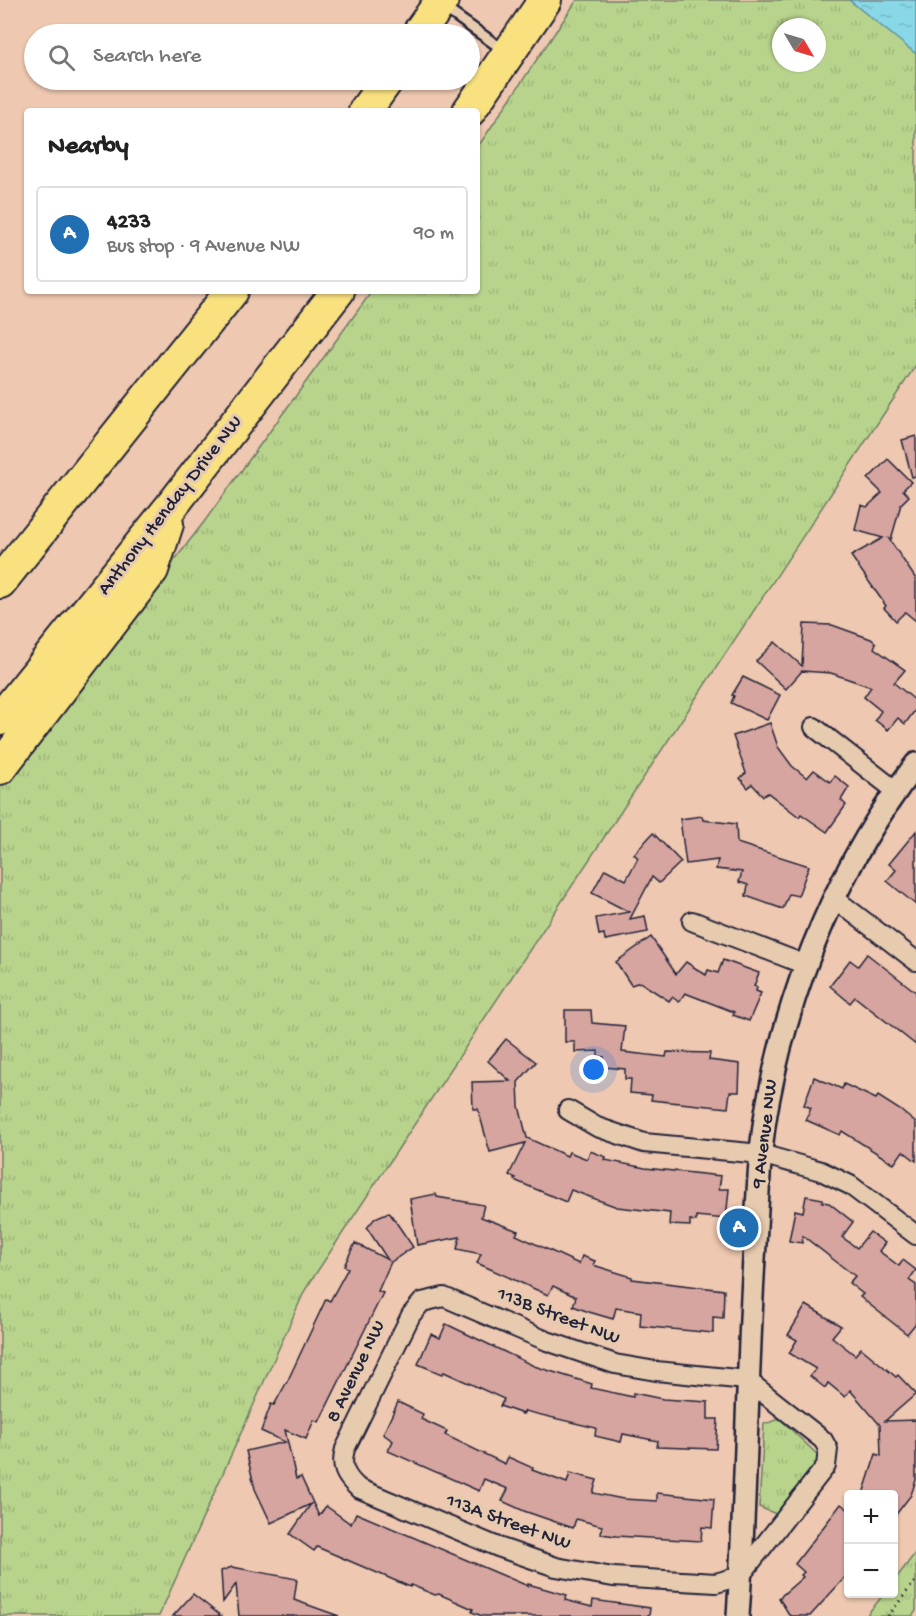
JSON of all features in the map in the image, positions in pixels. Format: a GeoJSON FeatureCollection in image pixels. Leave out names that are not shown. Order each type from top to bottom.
{"type":"FeatureCollection","features":[{"type":"Feature","properties":{"kind":"highway"},"geometry":{"type":"LineString","coordinates":[[471,108],[544,0]]}},
{"type":"Feature","properties":{"kind":"highway"},"geometry":{"type":"LineString","coordinates":[[425,24],[441,2]]}},
{"type":"Feature","properties":{"kind":"highway"},"geometry":{"type":"LineString","coordinates":[[366,108],[380,90]]}},
{"type":"Feature","properties":{"kind":"highway"},"geometry":{"type":"LineString","coordinates":[[0,582],[230,294]]}},
{"type":"Feature","properties":{"kind":"highway","name":"Anthony Henday Drive NW"},"geometry":{"type":"LineString","coordinates":[[0,719],[174,503],[336,294]]}},
{"type":"Feature","properties":{"kind":"highway"},"geometry":{"type":"LineString","coordinates":[[0,548],[212,317]]}},
{"type":"Feature","properties":{"kind":"highway"},"geometry":{"type":"LineString","coordinates":[[0,768],[152,570],[174,503]]}},
{"type":"Feature","properties":{"kind":"street"},"geometry":{"type":"LineString","coordinates":[[814,727],[896,791]]}},
{"type":"Feature","properties":{"kind":"street","name":"9 Avenue NW"},"geometry":{"type":"LineString","coordinates":[[738,1616],[747,1380],[760,1154],[778,1055],[806,965],[835,899],[863,844],[916,764]]}},
{"type":"Feature","properties":{"kind":"street"},"geometry":{"type":"LineString","coordinates":[[835,899],[916,961]]}},
{"type":"Feature","properties":{"kind":"street"},"geometry":{"type":"LineString","coordinates":[[692,921],[806,965]]}},
{"type":"Feature","properties":{"kind":"street"},"geometry":{"type":"LineString","coordinates":[[568,1110],[597,1127],[644,1143],[760,1154],[812,1168],[838,1178],[860,1191],[916,1235]]}},
{"type":"Feature","properties":{"kind":"street","name":"113B Street NW"},"geometry":{"type":"LineString","coordinates":[[428,1299],[444,1297],[453,1300],[547,1341],[615,1364],[665,1372],[747,1380]]}},
{"type":"Feature","properties":{"kind":"street","name":"8 Avenue NW"},"geometry":{"type":"LineString","coordinates":[[344,1473],[342,1465],[345,1449],[411,1315],[428,1299]]}},
{"type":"Feature","properties":{"kind":"street"},"geometry":{"type":"LineString","coordinates":[[740,1576],[820,1475],[829,1458],[823,1440],[747,1380]]}},
{"type":"Feature","properties":{"kind":"street","name":"113A Street NW"},"geometry":{"type":"LineString","coordinates":[[344,1473],[358,1488],[498,1547],[556,1567],[613,1577],[716,1583],[740,1576]]}},
{"type":"Feature","properties":{"kind":"lane"},"geometry":{"type":"LineString","coordinates":[[441,2],[470,24]]}},
{"type":"Feature","properties":{"kind":"lane"},"geometry":{"type":"LineString","coordinates":[[480,32],[509,54]]}},
{"type":"Feature","properties":{"kind":"path"},"geometry":{"type":"LineString","coordinates":[[888,1616],[916,1580]]}},
{"type":"Feature","properties":{"kind":"green space"},"geometry":{"type":"Polygon","coordinates":[[[577,0],[916,0],[916,365],[305,1290],[159,1616],[0,1616],[0,786],[204,522],[370,294],[480,294],[480,144],[577,0]]]}},
{"type":"Feature","properties":{"kind":"green space"},"geometry":{"type":"Polygon","coordinates":[[[780,1419],[823,1460],[776,1514],[759,1507],[764,1424],[780,1419]]]}},
{"type":"Feature","properties":{"kind":"green space"},"geometry":{"type":"Polygon","coordinates":[[[916,1552],[916,1611],[912,1616],[866,1616],[881,1598],[898,1598],[898,1576],[916,1552]]]}},
{"type":"Feature","properties":{"kind":"water"},"geometry":{"type":"Polygon","coordinates":[[[849,0],[916,0],[916,54],[849,0]]]}},
{"type":"Feature","properties":{"kind":"building"},"geometry":{"type":"Polygon","coordinates":[[[916,436],[916,476],[912,477],[902,440],[916,436]]]}},
{"type":"Feature","properties":{"kind":"building"},"geometry":{"type":"Polygon","coordinates":[[[888,459],[911,482],[903,490],[909,496],[901,504],[891,540],[889,539],[916,579],[916,621],[905,612],[896,621],[884,608],[886,606],[851,556],[883,538],[855,530],[861,505],[867,507],[882,493],[868,479],[888,459]]]}},
{"type":"Feature","properties":{"kind":"building"},"geometry":{"type":"Polygon","coordinates":[[[804,624],[832,625],[871,639],[876,643],[874,648],[905,670],[894,683],[916,701],[916,709],[905,724],[898,718],[888,730],[875,720],[881,711],[864,697],[871,687],[831,673],[802,671],[786,689],[756,661],[775,642],[802,666],[804,624]]]}},
{"type":"Feature","properties":{"kind":"building"},"geometry":{"type":"Polygon","coordinates":[[[743,677],[780,695],[767,720],[731,703],[734,696],[732,695],[743,677]]]}},
{"type":"Feature","properties":{"kind":"building"},"geometry":{"type":"Polygon","coordinates":[[[770,723],[778,747],[792,766],[807,778],[814,770],[830,782],[835,776],[849,787],[841,800],[846,805],[827,832],[801,814],[799,817],[768,793],[763,796],[752,784],[748,788],[740,778],[746,773],[733,736],[770,723]]]}},
{"type":"Feature","properties":{"kind":"building"},"geometry":{"type":"Polygon","coordinates":[[[702,816],[703,820],[736,824],[737,843],[809,866],[798,896],[789,894],[783,909],[746,896],[748,885],[739,882],[742,872],[716,869],[718,860],[686,864],[680,819],[702,816]]]}},
{"type":"Feature","properties":{"kind":"building"},"geometry":{"type":"Polygon","coordinates":[[[916,831],[916,905],[887,881],[896,870],[889,864],[916,831]]]}},
{"type":"Feature","properties":{"kind":"building"},"geometry":{"type":"Polygon","coordinates":[[[653,833],[681,862],[659,883],[652,877],[630,919],[645,916],[648,932],[605,940],[604,934],[599,935],[596,918],[629,912],[592,893],[605,869],[626,880],[638,858],[634,854],[653,833]]]}},
{"type":"Feature","properties":{"kind":"building"},"geometry":{"type":"Polygon","coordinates":[[[651,937],[676,974],[686,962],[706,975],[708,970],[718,973],[723,960],[759,973],[754,986],[757,987],[756,991],[761,993],[749,1021],[733,1015],[734,1012],[685,993],[679,1002],[672,997],[669,1001],[640,982],[631,985],[616,962],[651,937]]]}},
{"type":"Feature","properties":{"kind":"building"},"geometry":{"type":"Polygon","coordinates":[[[867,954],[916,992],[916,1045],[855,997],[850,1003],[830,986],[850,960],[858,966],[867,954]]]}},
{"type":"Feature","properties":{"kind":"building"},"geometry":{"type":"Polygon","coordinates":[[[565,1010],[591,1010],[592,1023],[625,1026],[622,1052],[666,1057],[667,1052],[710,1053],[709,1060],[740,1064],[739,1092],[730,1092],[728,1108],[651,1100],[652,1095],[630,1093],[631,1079],[625,1079],[625,1069],[604,1067],[604,1057],[598,1056],[598,1051],[575,1052],[575,1042],[565,1042],[565,1010]]]}},
{"type":"Feature","properties":{"kind":"building"},"geometry":{"type":"Polygon","coordinates":[[[506,1039],[536,1062],[518,1082],[519,1106],[527,1138],[567,1156],[569,1152],[587,1159],[590,1151],[606,1157],[605,1160],[645,1168],[721,1176],[719,1189],[729,1189],[726,1219],[696,1216],[696,1221],[690,1220],[690,1226],[669,1225],[670,1213],[617,1207],[571,1190],[566,1202],[514,1180],[516,1178],[509,1175],[525,1143],[490,1152],[478,1109],[473,1109],[472,1082],[510,1081],[488,1061],[506,1039]]]}},
{"type":"Feature","properties":{"kind":"building"},"geometry":{"type":"Polygon","coordinates":[[[814,1077],[842,1089],[844,1084],[876,1099],[878,1096],[916,1123],[916,1161],[903,1151],[894,1164],[842,1131],[840,1135],[806,1120],[811,1108],[804,1105],[814,1077]]]}},
{"type":"Feature","properties":{"kind":"building"},"geometry":{"type":"Polygon","coordinates":[[[436,1194],[437,1197],[484,1205],[481,1217],[518,1231],[516,1235],[579,1264],[582,1256],[595,1261],[593,1265],[632,1277],[632,1279],[724,1290],[723,1318],[713,1317],[713,1333],[640,1326],[641,1312],[616,1308],[613,1319],[589,1312],[573,1306],[576,1297],[553,1286],[548,1295],[477,1263],[481,1254],[457,1249],[460,1237],[417,1245],[410,1199],[436,1194]]]}},
{"type":"Feature","properties":{"kind":"building"},"geometry":{"type":"Polygon","coordinates":[[[806,1196],[823,1199],[822,1202],[829,1203],[853,1222],[842,1237],[857,1248],[870,1232],[885,1243],[879,1251],[899,1266],[903,1260],[916,1270],[909,1280],[916,1285],[916,1323],[907,1334],[860,1297],[863,1294],[849,1283],[855,1276],[803,1236],[802,1243],[789,1241],[795,1210],[803,1212],[806,1196]]]}},
{"type":"Feature","properties":{"kind":"building"},"geometry":{"type":"Polygon","coordinates":[[[389,1212],[413,1247],[391,1262],[378,1291],[383,1293],[319,1422],[314,1420],[306,1439],[285,1430],[296,1479],[301,1477],[319,1516],[326,1506],[351,1524],[356,1513],[528,1586],[528,1584],[567,1595],[565,1600],[592,1607],[593,1600],[650,1608],[649,1616],[482,1616],[472,1612],[473,1609],[439,1594],[435,1595],[411,1585],[410,1587],[317,1547],[314,1551],[290,1534],[311,1504],[271,1523],[255,1489],[246,1451],[285,1442],[261,1431],[271,1404],[274,1405],[288,1380],[326,1299],[330,1301],[348,1268],[344,1266],[355,1243],[388,1260],[367,1228],[375,1218],[389,1212]]]}},
{"type":"Feature","properties":{"kind":"building"},"geometry":{"type":"Polygon","coordinates":[[[806,1305],[841,1326],[832,1337],[855,1355],[861,1348],[896,1377],[898,1375],[916,1394],[885,1421],[916,1420],[916,1480],[911,1495],[898,1512],[898,1490],[864,1490],[876,1454],[881,1456],[880,1425],[850,1390],[845,1397],[828,1383],[825,1388],[810,1376],[816,1369],[789,1353],[797,1340],[788,1335],[806,1305]]]}},
{"type":"Feature","properties":{"kind":"building"},"geometry":{"type":"Polygon","coordinates":[[[446,1324],[534,1366],[592,1384],[591,1388],[633,1397],[633,1393],[663,1399],[708,1402],[708,1419],[718,1419],[716,1449],[657,1447],[658,1441],[623,1434],[621,1442],[595,1436],[596,1428],[525,1411],[523,1414],[500,1406],[504,1399],[444,1372],[442,1374],[418,1364],[431,1334],[440,1338],[446,1324]]]}},
{"type":"Feature","properties":{"kind":"building"},"geometry":{"type":"Polygon","coordinates":[[[398,1402],[423,1414],[421,1419],[447,1431],[445,1435],[505,1464],[508,1457],[533,1468],[532,1470],[567,1483],[570,1473],[597,1480],[593,1493],[623,1499],[657,1501],[657,1493],[714,1499],[712,1528],[702,1527],[701,1541],[616,1536],[601,1534],[602,1526],[576,1519],[573,1528],[524,1511],[502,1501],[508,1489],[484,1479],[479,1491],[388,1451],[393,1441],[383,1434],[398,1402]]]}},
{"type":"Feature","properties":{"kind":"building"},"geometry":{"type":"Polygon","coordinates":[[[841,1504],[844,1506],[844,1579],[810,1616],[790,1616],[779,1598],[803,1577],[801,1575],[804,1572],[795,1564],[841,1504]]]}},
{"type":"Feature","properties":{"kind":"building"},"geometry":{"type":"Polygon","coordinates":[[[232,1567],[297,1579],[294,1600],[339,1616],[239,1616],[236,1584],[223,1602],[221,1571],[232,1567]]]}},
{"type":"Feature","properties":{"kind":"building"},"geometry":{"type":"Polygon","coordinates":[[[193,1594],[221,1616],[173,1616],[193,1594]]]}},
{"type":"Feature","properties":{"kind":"place","name":"4233"},"geometry":{"type":"Point","coordinates":[739,1228]}}]}
